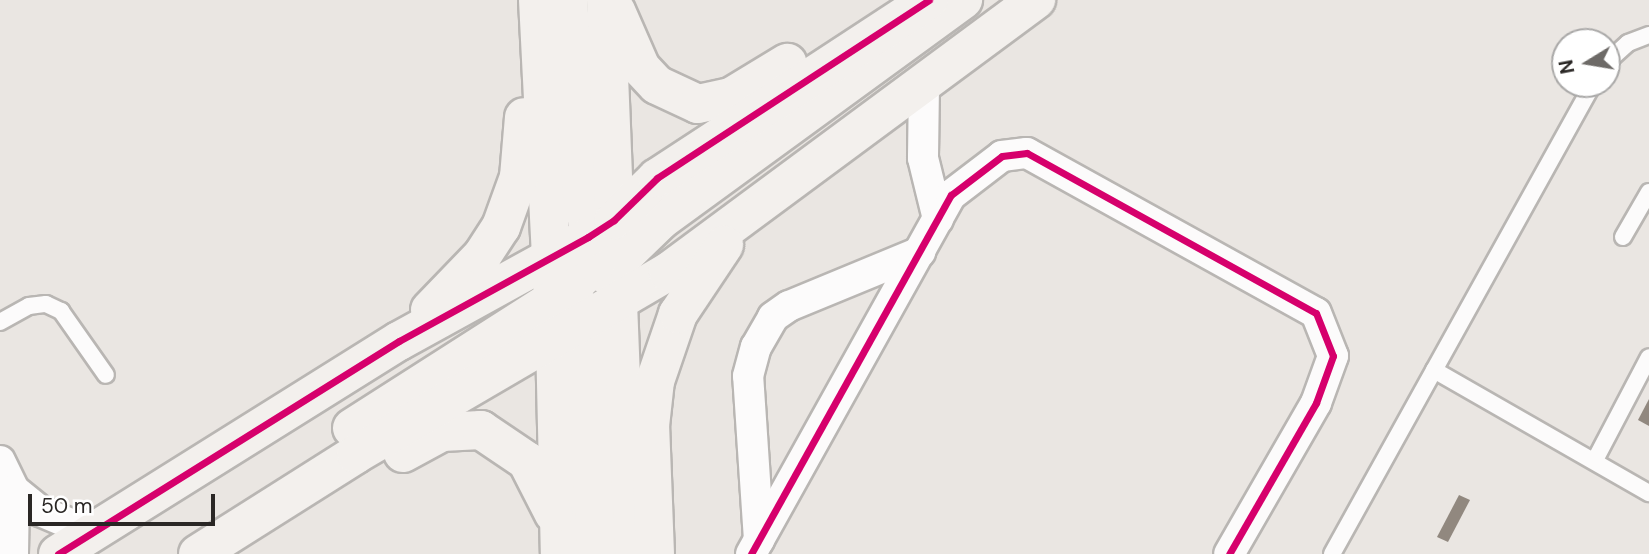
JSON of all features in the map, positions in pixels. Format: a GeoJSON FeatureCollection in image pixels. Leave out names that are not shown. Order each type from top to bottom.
{"type":"FeatureCollection","features":[{"type":"Feature","properties":{"kind":"street"},"geometry":{"type":"LineString","coordinates":[[535,0],[585,282],[628,554]]}},
{"type":"Feature","properties":{"kind":"street"},"geometry":{"type":"LineString","coordinates":[[58,554],[399,341],[482,256],[509,211],[522,155],[526,30],[535,0]]}},
{"type":"Feature","properties":{"kind":"street"},"geometry":{"type":"LineString","coordinates":[[568,0],[585,282],[596,554]]}},
{"type":"Feature","properties":{"kind":"street"},"geometry":{"type":"LineString","coordinates":[[560,540],[585,282],[606,0]]}},
{"type":"Feature","properties":{"kind":"street"},"geometry":{"type":"LineString","coordinates":[[612,0],[641,68],[667,91],[698,104],[731,97],[890,0]]}},
{"type":"Feature","properties":{"kind":"street"},"geometry":{"type":"LineString","coordinates":[[585,282],[657,178],[929,0]]}},
{"type":"Feature","properties":{"kind":"street"},"geometry":{"type":"LineString","coordinates":[[199,554],[226,516],[263,485],[585,282],[661,220],[963,0]]}},
{"type":"Feature","properties":{"kind":"street"},"geometry":{"type":"LineString","coordinates":[[399,341],[585,282],[746,215],[1037,0]]}},
{"type":"Feature","properties":{"kind":"street"},"geometry":{"type":"LineString","coordinates":[[924,85],[923,158],[938,219]]}},
{"type":"Feature","properties":{"kind":"street"},"geometry":{"type":"LineString","coordinates":[[755,547],[951,195],[1002,156],[1027,153],[1316,313],[1333,356],[1316,403],[1228,554]]}},
{"type":"Feature","properties":{"kind":"street"},"geometry":{"type":"LineString","coordinates":[[655,554],[650,426],[658,369],[688,295],[746,215]]}},
{"type":"Feature","properties":{"kind":"street"},"geometry":{"type":"LineString","coordinates":[[755,547],[748,376],[762,337],[773,317],[789,306],[920,252]]}},
{"type":"Feature","properties":{"kind":"street"},"geometry":{"type":"LineString","coordinates":[[199,554],[269,533],[424,440],[461,429],[481,430],[498,438],[527,461],[560,540]]}},
{"type":"Feature","properties":{"kind":"street"},"geometry":{"type":"LineString","coordinates":[[0,461],[14,490],[13,554]]}},
{"type":"Feature","properties":{"kind":"street"},"geometry":{"type":"LineString","coordinates":[[14,490],[55,519],[104,527]]}},
{"type":"Feature","properties":{"kind":"lane"},"geometry":{"type":"LineString","coordinates":[[1621,49],[1628,43],[1649,35]]}},
{"type":"Feature","properties":{"kind":"lane"},"geometry":{"type":"LineString","coordinates":[[1332,554],[1585,98]]}},
{"type":"Feature","properties":{"kind":"lane"},"geometry":{"type":"LineString","coordinates":[[1623,237],[1649,192]]}},
{"type":"Feature","properties":{"kind":"lane"},"geometry":{"type":"LineString","coordinates":[[0,323],[29,306],[46,304],[61,311],[106,375]]}},
{"type":"Feature","properties":{"kind":"lane"},"geometry":{"type":"LineString","coordinates":[[1595,460],[1649,358]]}},
{"type":"Feature","properties":{"kind":"lane"},"geometry":{"type":"LineString","coordinates":[[1434,370],[1649,493]]}},
{"type":"Feature","properties":{"kind":"building"},"geometry":{"type":"Polygon","coordinates":[[[1649,399],[1649,426],[1638,420],[1649,399]]]}},
{"type":"Feature","properties":{"kind":"building"},"geometry":{"type":"Polygon","coordinates":[[[1459,495],[1470,500],[1448,542],[1437,537],[1459,495]]]}},
{"type":"Feature","properties":{"kind":"cycle path"},"geometry":{"type":"LineString","coordinates":[[58,554],[399,341],[588,237],[614,220],[657,178],[929,0]]}},
{"type":"Feature","properties":{"kind":"cycle path"},"geometry":{"type":"LineString","coordinates":[[751,554],[951,195],[1002,156],[1027,153],[1316,313],[1333,356],[1316,403],[1229,554]]}}]}
